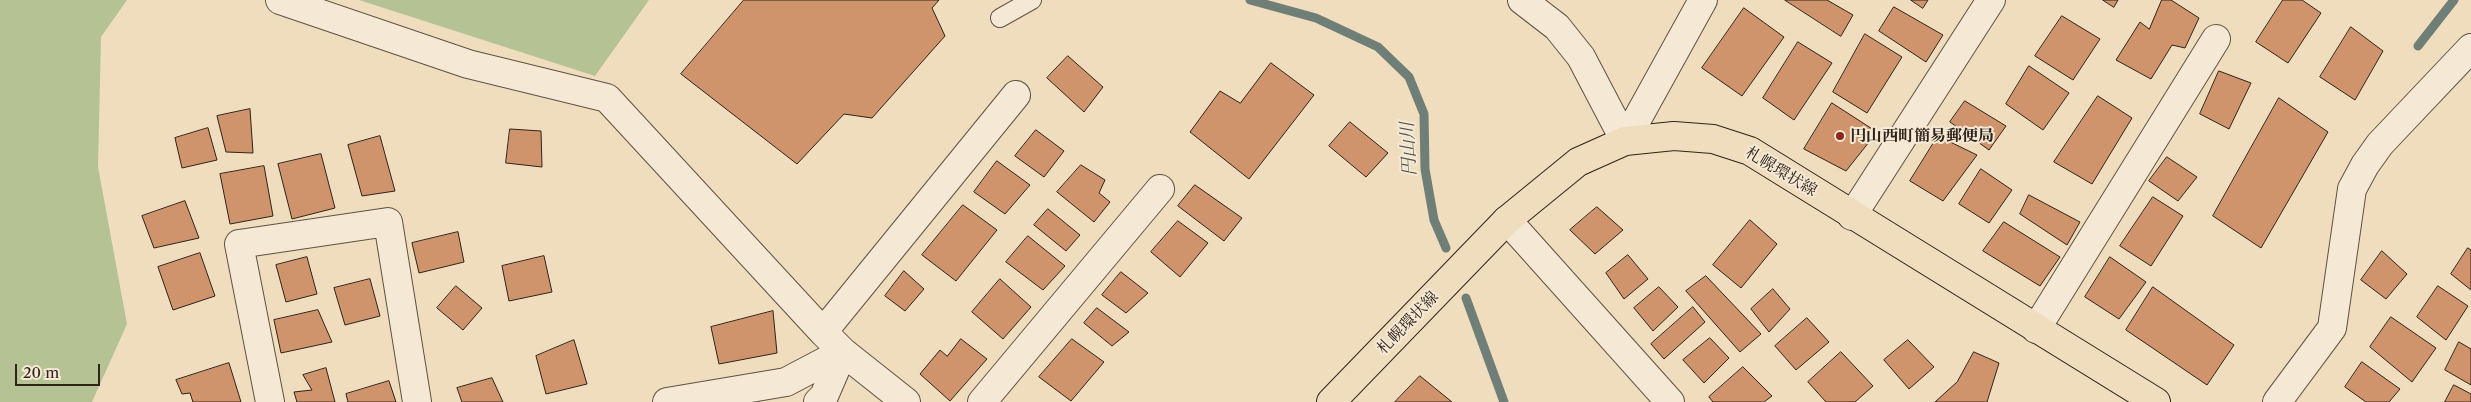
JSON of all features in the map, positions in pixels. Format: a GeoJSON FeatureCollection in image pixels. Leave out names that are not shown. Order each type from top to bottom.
{"type":"FeatureCollection","features":[{"type":"Feature","properties":{"kind":"main road","name":"札幌環状線"},"geometry":{"type":"LineString","coordinates":[[1331,402],[1508,220],[1578,162],[1625,141],[1674,136],[1713,139],[1750,151],[1852,216],[2156,402]]}},
{"type":"Feature","properties":{"kind":"street"},"geometry":{"type":"LineString","coordinates":[[280,0],[468,64],[607,98],[823,332],[844,352],[906,402]]}},
{"type":"Feature","properties":{"kind":"street"},"geometry":{"type":"LineString","coordinates":[[1522,0],[1557,27],[1581,57],[1625,141]]}},
{"type":"Feature","properties":{"kind":"street"},"geometry":{"type":"LineString","coordinates":[[1625,141],[1703,0]]}},
{"type":"Feature","properties":{"kind":"street"},"geometry":{"type":"LineString","coordinates":[[1852,216],[1991,0]]}},
{"type":"Feature","properties":{"kind":"street"},"geometry":{"type":"LineString","coordinates":[[2036,329],[2216,39]]}},
{"type":"Feature","properties":{"kind":"street"},"geometry":{"type":"LineString","coordinates":[[2278,402],[2332,328],[2352,189],[2365,165],[2380,144],[2471,48]]}},
{"type":"Feature","properties":{"kind":"street"},"geometry":{"type":"LineString","coordinates":[[823,332],[1016,95]]}},
{"type":"Feature","properties":{"kind":"street"},"geometry":{"type":"LineString","coordinates":[[982,402],[1160,189]]}},
{"type":"Feature","properties":{"kind":"street"},"geometry":{"type":"LineString","coordinates":[[1508,220],[1670,402]]}},
{"type":"Feature","properties":{"kind":"street"},"geometry":{"type":"LineString","coordinates":[[270,402],[240,244],[388,222],[417,402]]}},
{"type":"Feature","properties":{"kind":"street"},"geometry":{"type":"LineString","coordinates":[[667,402],[786,382],[844,352]]}},
{"type":"Feature","properties":{"kind":"street"},"geometry":{"type":"LineString","coordinates":[[818,402],[824,396],[844,352]]}},
{"type":"Feature","properties":{"kind":"lane"},"geometry":{"type":"LineString","coordinates":[[1000,18],[1032,0]]}},
{"type":"Feature","properties":{"kind":"green space"},"geometry":{"type":"Polygon","coordinates":[[[0,0],[127,0],[101,37],[98,167],[127,324],[92,402],[0,402],[0,0]]]}},
{"type":"Feature","properties":{"kind":"green space"},"geometry":{"type":"Polygon","coordinates":[[[359,0],[649,0],[595,76],[359,0]]]}},
{"type":"Feature","properties":{"kind":"building"},"geometry":{"type":"Polygon","coordinates":[[[744,0],[939,0],[932,8],[945,36],[872,118],[844,114],[797,164],[681,74],[744,0]]]}},
{"type":"Feature","properties":{"kind":"building"},"geometry":{"type":"Polygon","coordinates":[[[1785,0],[1827,0],[1853,15],[1841,36],[1785,0]]]}},
{"type":"Feature","properties":{"kind":"building"},"geometry":{"type":"Polygon","coordinates":[[[1911,0],[1928,0],[1923,8],[1911,0]]]}},
{"type":"Feature","properties":{"kind":"building"},"geometry":{"type":"Polygon","coordinates":[[[2103,0],[2118,0],[2114,7],[2103,0]]]}},
{"type":"Feature","properties":{"kind":"building"},"geometry":{"type":"Polygon","coordinates":[[[2162,0],[2171,0],[2199,18],[2185,48],[2172,45],[2151,79],[2116,60],[2140,22],[2149,29],[2162,0]]]}},
{"type":"Feature","properties":{"kind":"building"},"geometry":{"type":"Polygon","coordinates":[[[2283,0],[2302,0],[2321,13],[2288,63],[2256,42],[2283,0]]]}},
{"type":"Feature","properties":{"kind":"building"},"geometry":{"type":"Polygon","coordinates":[[[1894,7],[1943,35],[1926,62],[1879,31],[1894,7]]]}},
{"type":"Feature","properties":{"kind":"building"},"geometry":{"type":"Polygon","coordinates":[[[1744,8],[1784,37],[1742,96],[1702,68],[1744,8]]]}},
{"type":"Feature","properties":{"kind":"building"},"geometry":{"type":"Polygon","coordinates":[[[2062,16],[2100,39],[2073,80],[2035,56],[2062,16]]]}},
{"type":"Feature","properties":{"kind":"building"},"geometry":{"type":"Polygon","coordinates":[[[2351,27],[2383,51],[2355,100],[2320,77],[2351,27]]]}},
{"type":"Feature","properties":{"kind":"building"},"geometry":{"type":"Polygon","coordinates":[[[1865,34],[1902,57],[1867,113],[1833,92],[1865,34]]]}},
{"type":"Feature","properties":{"kind":"building"},"geometry":{"type":"Polygon","coordinates":[[[1798,42],[1832,63],[1794,120],[1763,98],[1798,42]]]}},
{"type":"Feature","properties":{"kind":"building"},"geometry":{"type":"Polygon","coordinates":[[[1068,56],[1103,87],[1084,112],[1047,78],[1068,56]]]}},
{"type":"Feature","properties":{"kind":"building"},"geometry":{"type":"Polygon","coordinates":[[[1271,63],[1314,95],[1249,179],[1190,132],[1220,91],[1240,103],[1271,63]]]}},
{"type":"Feature","properties":{"kind":"building"},"geometry":{"type":"Polygon","coordinates":[[[2029,66],[2069,93],[2043,130],[2006,104],[2029,66]]]}},
{"type":"Feature","properties":{"kind":"building"},"geometry":{"type":"Polygon","coordinates":[[[2219,71],[2251,83],[2229,129],[2200,114],[2219,71]]]}},
{"type":"Feature","properties":{"kind":"building"},"geometry":{"type":"Polygon","coordinates":[[[2098,96],[2132,118],[2092,184],[2054,162],[2098,96]]]}},
{"type":"Feature","properties":{"kind":"building"},"geometry":{"type":"Polygon","coordinates":[[[2279,98],[2328,132],[2261,248],[2213,216],[2279,98]]]}},
{"type":"Feature","properties":{"kind":"building"},"geometry":{"type":"Polygon","coordinates":[[[1965,101],[2006,126],[1989,150],[1950,122],[1965,101]]]}},
{"type":"Feature","properties":{"kind":"building"},"geometry":{"type":"Polygon","coordinates":[[[1832,103],[1877,132],[1846,171],[1804,149],[1832,103]]]}},
{"type":"Feature","properties":{"kind":"building"},"geometry":{"type":"Polygon","coordinates":[[[250,109],[253,153],[226,152],[217,116],[250,109]]]}},
{"type":"Feature","properties":{"kind":"building"},"geometry":{"type":"Polygon","coordinates":[[[1350,122],[1388,153],[1366,177],[1329,146],[1350,122]]]}},
{"type":"Feature","properties":{"kind":"building"},"geometry":{"type":"Polygon","coordinates":[[[208,128],[217,160],[182,168],[175,138],[208,128]]]}},
{"type":"Feature","properties":{"kind":"building"},"geometry":{"type":"Polygon","coordinates":[[[510,129],[541,131],[542,167],[506,163],[510,129]]]}},
{"type":"Feature","properties":{"kind":"building"},"geometry":{"type":"Polygon","coordinates":[[[1036,130],[1064,151],[1044,177],[1015,156],[1036,130]]]}},
{"type":"Feature","properties":{"kind":"building"},"geometry":{"type":"Polygon","coordinates":[[[380,136],[395,191],[362,196],[348,145],[380,136]]]}},
{"type":"Feature","properties":{"kind":"building"},"geometry":{"type":"Polygon","coordinates":[[[1938,136],[1977,155],[1943,201],[1910,181],[1938,136]]]}},
{"type":"Feature","properties":{"kind":"building"},"geometry":{"type":"Polygon","coordinates":[[[321,154],[335,208],[292,219],[278,164],[321,154]]]}},
{"type":"Feature","properties":{"kind":"building"},"geometry":{"type":"Polygon","coordinates":[[[2167,157],[2197,177],[2178,201],[2149,181],[2167,157]]]}},
{"type":"Feature","properties":{"kind":"building"},"geometry":{"type":"Polygon","coordinates":[[[997,161],[1030,185],[1005,214],[974,192],[997,161]]]}},
{"type":"Feature","properties":{"kind":"building"},"geometry":{"type":"Polygon","coordinates":[[[1081,165],[1105,180],[1099,193],[1110,202],[1094,222],[1057,192],[1081,165]]]}},
{"type":"Feature","properties":{"kind":"building"},"geometry":{"type":"Polygon","coordinates":[[[264,166],[273,216],[230,224],[220,174],[264,166]]]}},
{"type":"Feature","properties":{"kind":"building"},"geometry":{"type":"Polygon","coordinates":[[[1981,169],[2012,190],[1989,223],[1959,204],[1981,169]]]}},
{"type":"Feature","properties":{"kind":"building"},"geometry":{"type":"Polygon","coordinates":[[[1195,185],[1242,218],[1224,241],[1178,206],[1195,185]]]}},
{"type":"Feature","properties":{"kind":"building"},"geometry":{"type":"Polygon","coordinates":[[[2029,195],[2080,222],[2067,245],[2020,214],[2029,195]]]}},
{"type":"Feature","properties":{"kind":"building"},"geometry":{"type":"Polygon","coordinates":[[[2153,197],[2183,216],[2151,266],[2120,246],[2153,197]]]}},
{"type":"Feature","properties":{"kind":"building"},"geometry":{"type":"Polygon","coordinates":[[[185,201],[199,238],[154,248],[142,216],[185,201]]]}},
{"type":"Feature","properties":{"kind":"building"},"geometry":{"type":"Polygon","coordinates":[[[963,205],[997,230],[956,281],[922,255],[963,205]]]}},
{"type":"Feature","properties":{"kind":"building"},"geometry":{"type":"Polygon","coordinates":[[[1597,207],[1623,230],[1595,254],[1570,230],[1597,207]]]}},
{"type":"Feature","properties":{"kind":"building"},"geometry":{"type":"Polygon","coordinates":[[[1048,209],[1080,235],[1066,251],[1034,225],[1048,209]]]}},
{"type":"Feature","properties":{"kind":"building"},"geometry":{"type":"Polygon","coordinates":[[[1750,220],[1777,244],[1741,288],[1713,265],[1750,220]]]}},
{"type":"Feature","properties":{"kind":"building"},"geometry":{"type":"Polygon","coordinates":[[[1178,221],[1208,243],[1180,277],[1151,252],[1178,221]]]}},
{"type":"Feature","properties":{"kind":"building"},"geometry":{"type":"Polygon","coordinates":[[[2004,222],[2060,257],[2040,286],[1983,251],[2004,222]]]}},
{"type":"Feature","properties":{"kind":"building"},"geometry":{"type":"Polygon","coordinates":[[[458,232],[464,262],[419,273],[412,243],[458,232]]]}},
{"type":"Feature","properties":{"kind":"building"},"geometry":{"type":"Polygon","coordinates":[[[1028,236],[1065,266],[1043,290],[1006,262],[1028,236]]]}},
{"type":"Feature","properties":{"kind":"building"},"geometry":{"type":"Polygon","coordinates":[[[2468,248],[2471,250],[2471,290],[2451,274],[2468,248]]]}},
{"type":"Feature","properties":{"kind":"building"},"geometry":{"type":"Polygon","coordinates":[[[2382,251],[2407,274],[2386,299],[2361,280],[2382,251]]]}},
{"type":"Feature","properties":{"kind":"building"},"geometry":{"type":"Polygon","coordinates":[[[200,253],[215,296],[173,310],[158,267],[200,253]]]}},
{"type":"Feature","properties":{"kind":"building"},"geometry":{"type":"Polygon","coordinates":[[[1628,255],[1648,279],[1624,299],[1606,273],[1628,255]]]}},
{"type":"Feature","properties":{"kind":"building"},"geometry":{"type":"Polygon","coordinates":[[[544,256],[552,292],[509,301],[502,266],[544,256]]]}},
{"type":"Feature","properties":{"kind":"building"},"geometry":{"type":"Polygon","coordinates":[[[307,257],[317,294],[286,302],[276,265],[307,257]]]}},
{"type":"Feature","properties":{"kind":"building"},"geometry":{"type":"Polygon","coordinates":[[[2110,257],[2146,282],[2119,319],[2085,297],[2110,257]]]}},
{"type":"Feature","properties":{"kind":"building"},"geometry":{"type":"Polygon","coordinates":[[[904,271],[924,289],[905,311],[885,296],[904,271]]]}},
{"type":"Feature","properties":{"kind":"building"},"geometry":{"type":"Polygon","coordinates":[[[1121,272],[1148,293],[1126,313],[1102,295],[1121,272]]]}},
{"type":"Feature","properties":{"kind":"building"},"geometry":{"type":"Polygon","coordinates":[[[1706,276],[1761,334],[1740,352],[1686,291],[1706,276]]]}},
{"type":"Feature","properties":{"kind":"building"},"geometry":{"type":"Polygon","coordinates":[[[370,279],[380,316],[345,325],[334,288],[370,279]]]}},
{"type":"Feature","properties":{"kind":"building"},"geometry":{"type":"Polygon","coordinates":[[[1000,279],[1031,307],[1003,339],[972,312],[1000,279]]]}},
{"type":"Feature","properties":{"kind":"building"},"geometry":{"type":"Polygon","coordinates":[[[456,286],[482,308],[463,330],[437,308],[456,286]]]}},
{"type":"Feature","properties":{"kind":"building"},"geometry":{"type":"Polygon","coordinates":[[[2438,286],[2468,306],[2446,340],[2417,317],[2438,286]]]}},
{"type":"Feature","properties":{"kind":"building"},"geometry":{"type":"Polygon","coordinates":[[[1659,287],[1678,307],[1653,331],[1634,308],[1659,287]]]}},
{"type":"Feature","properties":{"kind":"building"},"geometry":{"type":"Polygon","coordinates":[[[2153,287],[2234,345],[2207,385],[2126,330],[2153,287]]]}},
{"type":"Feature","properties":{"kind":"building"},"geometry":{"type":"Polygon","coordinates":[[[1773,289],[1790,309],[1769,332],[1751,309],[1773,289]]]}},
{"type":"Feature","properties":{"kind":"building"},"geometry":{"type":"Polygon","coordinates":[[[1693,307],[1705,322],[1664,359],[1651,344],[1693,307]]]}},
{"type":"Feature","properties":{"kind":"building"},"geometry":{"type":"Polygon","coordinates":[[[1097,308],[1129,332],[1112,346],[1084,323],[1097,308]]]}},
{"type":"Feature","properties":{"kind":"building"},"geometry":{"type":"Polygon","coordinates":[[[318,310],[332,342],[281,353],[274,320],[318,310]]]}},
{"type":"Feature","properties":{"kind":"building"},"geometry":{"type":"Polygon","coordinates":[[[773,311],[777,353],[719,364],[711,327],[773,311]]]}},
{"type":"Feature","properties":{"kind":"building"},"geometry":{"type":"Polygon","coordinates":[[[2391,317],[2436,348],[2412,382],[2370,347],[2391,317]]]}},
{"type":"Feature","properties":{"kind":"building"},"geometry":{"type":"Polygon","coordinates":[[[1807,318],[1829,342],[1796,370],[1775,346],[1807,318]]]}},
{"type":"Feature","properties":{"kind":"building"},"geometry":{"type":"Polygon","coordinates":[[[1710,338],[1729,358],[1704,383],[1683,360],[1710,338]]]}},
{"type":"Feature","properties":{"kind":"building"},"geometry":{"type":"Polygon","coordinates":[[[961,339],[987,359],[950,401],[920,374],[940,350],[947,356],[961,339]]]}},
{"type":"Feature","properties":{"kind":"building"},"geometry":{"type":"Polygon","coordinates":[[[1072,339],[1104,362],[1071,401],[1039,377],[1072,339]]]}},
{"type":"Feature","properties":{"kind":"building"},"geometry":{"type":"Polygon","coordinates":[[[574,340],[587,384],[546,394],[536,356],[574,340]]]}},
{"type":"Feature","properties":{"kind":"building"},"geometry":{"type":"Polygon","coordinates":[[[1908,340],[1934,367],[1909,389],[1884,360],[1908,340]]]}},
{"type":"Feature","properties":{"kind":"building"},"geometry":{"type":"Polygon","coordinates":[[[2459,342],[2471,349],[2471,385],[2445,370],[2459,342]]]}},
{"type":"Feature","properties":{"kind":"building"},"geometry":{"type":"Polygon","coordinates":[[[1841,352],[1873,386],[1855,402],[1826,402],[1808,382],[1841,352]]]}},
{"type":"Feature","properties":{"kind":"building"},"geometry":{"type":"Polygon","coordinates":[[[1974,352],[1999,363],[1987,402],[1935,402],[1957,382],[1974,352]]]}},
{"type":"Feature","properties":{"kind":"building"},"geometry":{"type":"Polygon","coordinates":[[[2362,362],[2400,389],[2389,402],[2366,402],[2345,387],[2362,362]]]}},
{"type":"Feature","properties":{"kind":"building"},"geometry":{"type":"Polygon","coordinates":[[[229,363],[241,402],[193,402],[190,393],[182,394],[176,380],[229,363]]]}},
{"type":"Feature","properties":{"kind":"building"},"geometry":{"type":"Polygon","coordinates":[[[1743,367],[1772,396],[1764,402],[1713,402],[1709,397],[1743,367]]]}},
{"type":"Feature","properties":{"kind":"building"},"geometry":{"type":"Polygon","coordinates":[[[326,368],[335,402],[297,402],[294,392],[312,390],[303,375],[326,368]]]}},
{"type":"Feature","properties":{"kind":"building"},"geometry":{"type":"Polygon","coordinates":[[[1420,376],[1452,402],[1395,402],[1420,376]]]}},
{"type":"Feature","properties":{"kind":"building"},"geometry":{"type":"Polygon","coordinates":[[[492,378],[503,402],[462,402],[457,388],[492,378]]]}},
{"type":"Feature","properties":{"kind":"building"},"geometry":{"type":"Polygon","coordinates":[[[389,381],[396,402],[348,402],[346,394],[389,381]]]}},
{"type":"Feature","properties":{"kind":"building"},"geometry":{"type":"Polygon","coordinates":[[[2454,385],[2471,394],[2471,402],[2445,402],[2454,385]]]}},
{"type":"Feature","properties":{"kind":"waterway","name":"円山川"},"geometry":{"type":"LineString","coordinates":[[1250,0],[1316,18],[1378,47],[1409,77],[1424,114],[1425,169],[1434,220],[1446,248]]}},
{"type":"Feature","properties":{"kind":"waterway"},"geometry":{"type":"LineString","coordinates":[[2418,46],[2454,0]]}},
{"type":"Feature","properties":{"kind":"waterway","name":"円山川"},"geometry":{"type":"LineString","coordinates":[[1466,298],[1504,402]]}},
{"type":"Feature","properties":{"kind":"place","name":"円山西町簡易郵便局"},"geometry":{"type":"Point","coordinates":[1840,136]}}]}
